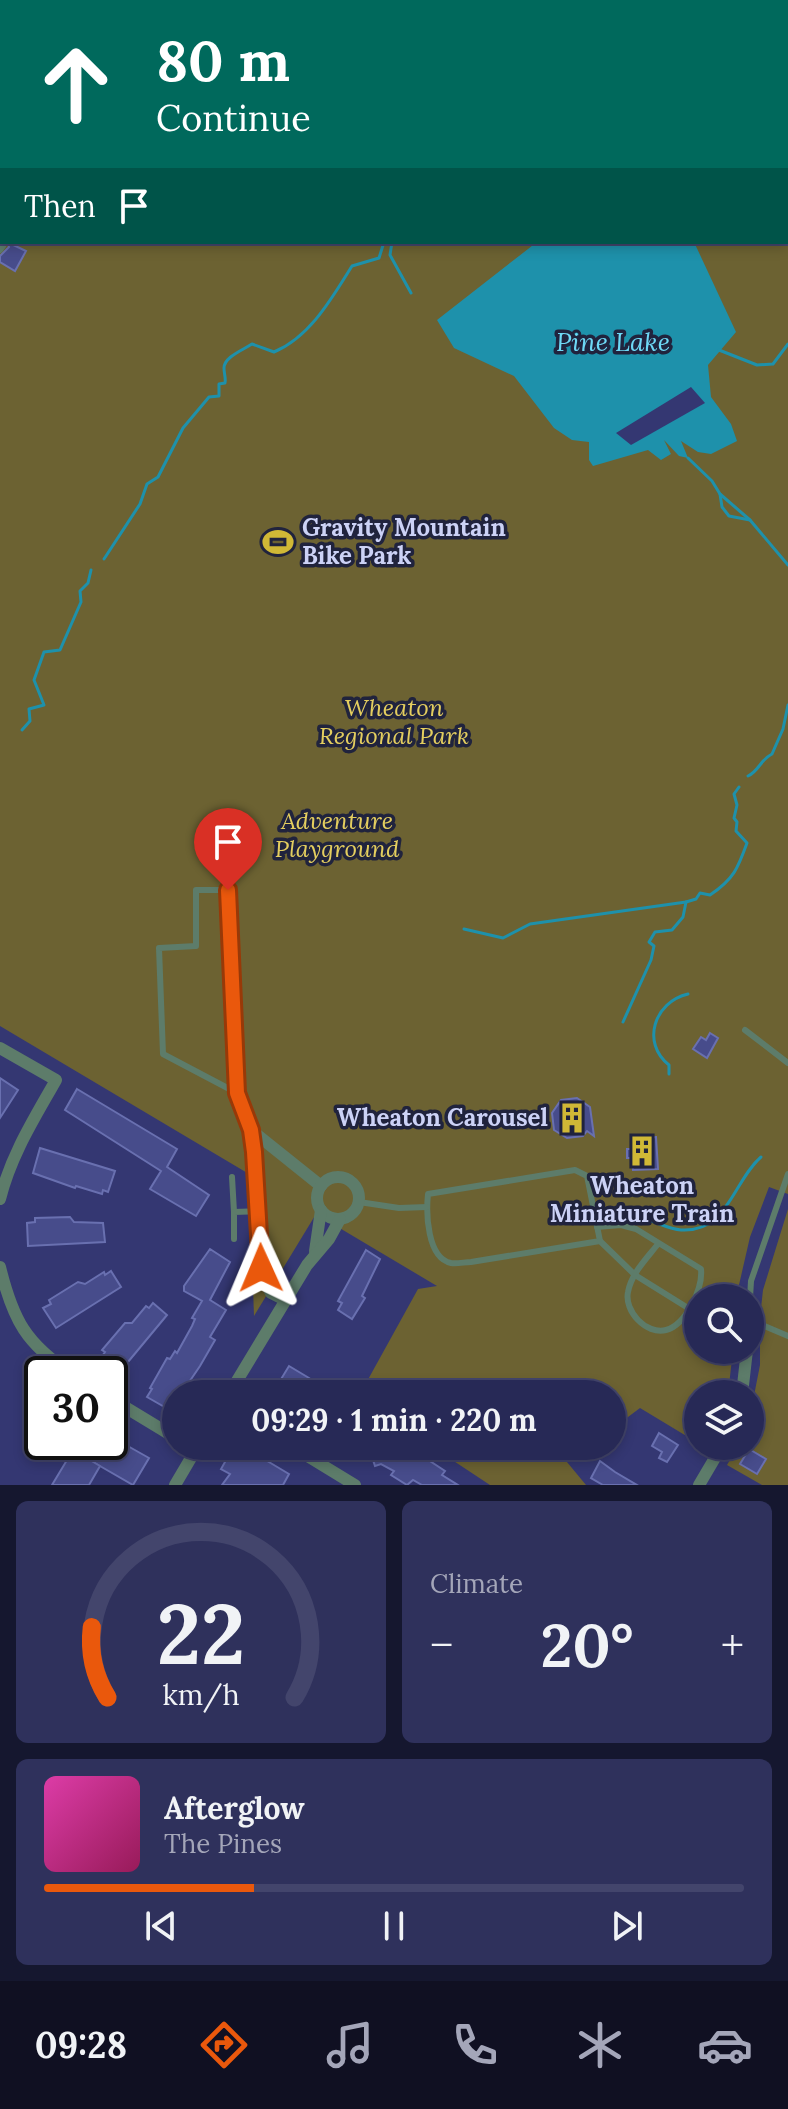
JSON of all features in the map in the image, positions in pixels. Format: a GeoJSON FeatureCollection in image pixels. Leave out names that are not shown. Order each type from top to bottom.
{"type":"FeatureCollection","features":[{"type":"Feature","properties":{"kind":"street"},"geometry":{"type":"LineString","coordinates":[[0,1048],[56,1080],[18,1147],[0,1199]]}},
{"type":"Feature","properties":{"kind":"street"},"geometry":{"type":"LineString","coordinates":[[251,1130],[321,1186]]}},
{"type":"Feature","properties":{"kind":"street"},"geometry":{"type":"LineString","coordinates":[[251,1130],[263,1277],[271,1293],[285,1300]]}},
{"type":"Feature","properties":{"kind":"street"},"geometry":{"type":"LineString","coordinates":[[315,1251],[321,1210],[317,1198],[321,1186],[332,1178],[346,1179],[356,1188],[359,1202],[352,1214],[333,1219],[321,1210]]}},
{"type":"Feature","properties":{"kind":"street"},"geometry":{"type":"LineString","coordinates":[[237,1380],[315,1251],[329,1239],[340,1219]]}},
{"type":"Feature","properties":{"kind":"street"},"geometry":{"type":"LineString","coordinates":[[0,1267],[3,1291],[21,1329],[34,1346],[48,1356]]}},
{"type":"Feature","properties":{"kind":"street"},"geometry":{"type":"LineString","coordinates":[[128,1409],[162,1430]]}},
{"type":"Feature","properties":{"kind":"street"},"geometry":{"type":"LineString","coordinates":[[175,1485],[188,1460]]}},
{"type":"Feature","properties":{"kind":"street"},"geometry":{"type":"LineString","coordinates":[[314,1460],[355,1485]]}},
{"type":"Feature","properties":{"kind":"street"},"geometry":{"type":"LineString","coordinates":[[699,1485],[714,1460]]}},
{"type":"Feature","properties":{"kind":"lane"},"geometry":{"type":"LineString","coordinates":[[237,1093],[163,1054],[159,948],[196,946],[196,890],[228,890],[237,1093],[251,1130]]}},
{"type":"Feature","properties":{"kind":"lane"},"geometry":{"type":"LineString","coordinates":[[745,1030],[788,1063]]}},
{"type":"Feature","properties":{"kind":"lane"},"geometry":{"type":"LineString","coordinates":[[600,1241],[450,1263],[438,1254],[432,1241],[428,1194],[575,1170],[587,1176],[600,1241],[635,1275],[684,1306]]}},
{"type":"Feature","properties":{"kind":"lane"},"geometry":{"type":"LineString","coordinates":[[751,1284],[788,1174]]}},
{"type":"Feature","properties":{"kind":"lane"},"geometry":{"type":"LineString","coordinates":[[232,1177],[234,1239]]}},
{"type":"Feature","properties":{"kind":"lane"},"geometry":{"type":"LineString","coordinates":[[359,1202],[399,1208],[427,1207]]}},
{"type":"Feature","properties":{"kind":"lane"},"geometry":{"type":"LineString","coordinates":[[234,1212],[260,1211]]}},
{"type":"Feature","properties":{"kind":"lane"},"geometry":{"type":"LineString","coordinates":[[597,1227],[621,1225],[636,1229],[701,1269],[700,1284]]}},
{"type":"Feature","properties":{"kind":"lane"},"geometry":{"type":"LineString","coordinates":[[658,1244],[635,1275],[627,1296],[632,1314],[657,1331],[670,1329],[684,1313]]}},
{"type":"Feature","properties":{"kind":"lane"},"geometry":{"type":"LineString","coordinates":[[764,1326],[788,1336]]}},
{"type":"Feature","properties":{"kind":"green space","name":"Wheaton Regional Park"},"geometry":{"type":"Polygon","coordinates":[[[0,244],[788,244],[788,1194],[769,1187],[750,1237],[739,1284],[684,1284],[684,1364],[731,1364],[730,1380],[684,1380],[684,1435],[640,1408],[626,1418],[626,1380],[368,1380],[418,1289],[437,1286],[316,1214],[254,1316],[249,1174],[0,1026],[0,244]]]}},
{"type":"Feature","properties":{"kind":"green space"},"geometry":{"type":"Polygon","coordinates":[[[788,1209],[788,1485],[762,1485],[727,1465],[730,1460],[764,1460],[764,1380],[757,1380],[760,1364],[764,1364],[764,1287],[788,1209]]]}},
{"type":"Feature","properties":{"kind":"green space"},"geometry":{"type":"Polygon","coordinates":[[[452,1460],[565,1460],[586,1485],[490,1485],[452,1460]]]}},
{"type":"Feature","properties":{"kind":"water","name":"Pine Lake"},"geometry":{"type":"Polygon","coordinates":[[[534,244],[695,244],[736,332],[708,365],[711,397],[731,424],[737,441],[711,454],[698,452],[681,441],[688,458],[679,456],[664,440],[671,454],[661,460],[648,450],[593,466],[589,460],[589,442],[572,440],[554,428],[514,376],[454,348],[437,320],[534,244]]]}},
{"type":"Feature","properties":{"kind":"pier"},"geometry":{"type":"Polygon","coordinates":[[[691,387],[705,403],[631,445],[616,433],[691,387]]]}},
{"type":"Feature","properties":{"kind":"building"},"geometry":{"type":"Polygon","coordinates":[[[8,244],[11,244],[26,251],[15,271],[0,262],[0,256],[9,247],[8,244]]]}},
{"type":"Feature","properties":{"kind":"building"},"geometry":{"type":"Polygon","coordinates":[[[710,1033],[718,1038],[707,1058],[693,1049],[701,1037],[706,1040],[710,1033]]]}},
{"type":"Feature","properties":{"kind":"building"},"geometry":{"type":"Polygon","coordinates":[[[0,1078],[18,1090],[0,1118],[0,1078]]]}},
{"type":"Feature","properties":{"kind":"building"},"geometry":{"type":"Polygon","coordinates":[[[77,1089],[177,1149],[167,1167],[209,1195],[196,1216],[150,1189],[161,1171],[65,1110],[77,1089]]]}},
{"type":"Feature","properties":{"kind":"building","name":"Wheaton Carousel"},"geometry":{"type":"Polygon","coordinates":[[[577,1098],[590,1107],[594,1136],[587,1131],[583,1136],[567,1138],[554,1130],[552,1113],[561,1100],[577,1098]]]}},
{"type":"Feature","properties":{"kind":"building","name":"Wheaton Miniature Train"},"geometry":{"type":"Polygon","coordinates":[[[656,1137],[658,1169],[633,1170],[632,1158],[627,1158],[627,1149],[632,1149],[632,1138],[656,1137]]]}},
{"type":"Feature","properties":{"kind":"building"},"geometry":{"type":"Polygon","coordinates":[[[40,1148],[115,1171],[108,1192],[103,1190],[102,1194],[75,1188],[33,1173],[40,1148]]]}},
{"type":"Feature","properties":{"kind":"building"},"geometry":{"type":"Polygon","coordinates":[[[70,1217],[74,1222],[103,1223],[105,1242],[28,1246],[27,1223],[35,1222],[35,1218],[70,1217]]]}},
{"type":"Feature","properties":{"kind":"building"},"geometry":{"type":"Polygon","coordinates":[[[210,1249],[230,1262],[210,1300],[226,1310],[210,1337],[215,1340],[190,1380],[162,1380],[162,1406],[147,1397],[150,1388],[167,1358],[170,1359],[175,1351],[177,1353],[202,1301],[184,1291],[184,1286],[210,1249]]]}},
{"type":"Feature","properties":{"kind":"building"},"geometry":{"type":"Polygon","coordinates":[[[366,1250],[380,1259],[362,1296],[365,1298],[352,1319],[338,1310],[342,1303],[338,1301],[366,1250]]]}},
{"type":"Feature","properties":{"kind":"building"},"geometry":{"type":"Polygon","coordinates":[[[111,1271],[121,1287],[56,1328],[43,1308],[51,1304],[49,1300],[78,1282],[85,1284],[111,1271]]]}},
{"type":"Feature","properties":{"kind":"building"},"geometry":{"type":"Polygon","coordinates":[[[153,1303],[167,1315],[128,1362],[128,1356],[102,1356],[105,1352],[102,1350],[125,1323],[132,1323],[146,1306],[149,1308],[153,1303]]]}},
{"type":"Feature","properties":{"kind":"building"},"geometry":{"type":"Polygon","coordinates":[[[289,1366],[309,1378],[308,1380],[280,1380],[289,1366]]]}},
{"type":"Feature","properties":{"kind":"building"},"geometry":{"type":"Polygon","coordinates":[[[659,1433],[678,1445],[667,1462],[659,1458],[662,1452],[652,1446],[659,1433]]]}},
{"type":"Feature","properties":{"kind":"building"},"geometry":{"type":"Polygon","coordinates":[[[128,1446],[149,1458],[133,1485],[93,1462],[128,1460],[128,1446]]]}},
{"type":"Feature","properties":{"kind":"building"},"geometry":{"type":"Polygon","coordinates":[[[766,1459],[757,1474],[740,1464],[742,1460],[766,1459]]]}},
{"type":"Feature","properties":{"kind":"building"},"geometry":{"type":"Polygon","coordinates":[[[67,1460],[90,1460],[100,1466],[89,1485],[52,1485],[67,1460]]]}},
{"type":"Feature","properties":{"kind":"building"},"geometry":{"type":"Polygon","coordinates":[[[226,1460],[266,1460],[289,1474],[283,1485],[222,1485],[230,1474],[221,1469],[226,1460]]]}},
{"type":"Feature","properties":{"kind":"building"},"geometry":{"type":"Polygon","coordinates":[[[373,1460],[428,1460],[445,1471],[442,1475],[458,1485],[422,1485],[413,1480],[407,1485],[391,1475],[394,1471],[381,1464],[375,1466],[373,1460]]]}},
{"type":"Feature","properties":{"kind":"building"},"geometry":{"type":"Polygon","coordinates":[[[600,1461],[637,1485],[603,1485],[591,1478],[600,1461]]]}},
{"type":"Feature","properties":{"kind":"waterway"},"geometry":{"type":"LineString","coordinates":[[104,559],[140,504],[147,484],[158,477],[183,428],[209,397],[219,396],[219,384],[225,383],[227,360],[252,344],[274,352],[299,337],[319,315],[352,266],[379,258],[383,244]]}},
{"type":"Feature","properties":{"kind":"waterway"},"geometry":{"type":"LineString","coordinates":[[392,244],[390,255],[411,293]]}},
{"type":"Feature","properties":{"kind":"waterway"},"geometry":{"type":"LineString","coordinates":[[719,350],[757,365],[773,364],[788,344]]}},
{"type":"Feature","properties":{"kind":"waterway"},"geometry":{"type":"LineString","coordinates":[[688,458],[712,481],[729,516],[750,520],[788,565]]}},
{"type":"Feature","properties":{"kind":"waterway"},"geometry":{"type":"LineString","coordinates":[[720,494],[750,520]]}},
{"type":"Feature","properties":{"kind":"waterway"},"geometry":{"type":"LineString","coordinates":[[22,730],[30,721],[29,709],[44,705],[34,680],[44,652],[60,650],[81,602],[80,591],[88,583],[91,570]]}},
{"type":"Feature","properties":{"kind":"waterway"},"geometry":{"type":"LineString","coordinates":[[748,776],[772,754],[783,729],[788,705]]}},
{"type":"Feature","properties":{"kind":"waterway"},"geometry":{"type":"LineString","coordinates":[[623,1022],[651,960],[654,946],[649,942],[655,932],[672,930],[683,917],[686,902],[696,899],[700,893],[710,895],[725,884],[738,866],[747,843],[736,831],[734,818],[737,805],[734,794],[739,787]]}},
{"type":"Feature","properties":{"kind":"waterway"},"geometry":{"type":"LineString","coordinates":[[464,929],[503,938],[530,924],[686,902]]}},
{"type":"Feature","properties":{"kind":"waterway"},"geometry":{"type":"LineString","coordinates":[[669,1074],[669,1065],[655,1046],[655,1024],[667,1005],[688,994]]}},
{"type":"Feature","properties":{"kind":"waterway"},"geometry":{"type":"LineString","coordinates":[[638,1218],[670,1228],[697,1229],[720,1215],[761,1157]]}},
{"type":"Feature","properties":{"kind":"place","name":"Gravity Mountain Bike Park"},"geometry":{"type":"Point","coordinates":[278,542]}},
{"type":"Feature","properties":{"kind":"place","name":"Wheaton Carousel"},"geometry":{"type":"Point","coordinates":[572,1118]}},
{"type":"Feature","properties":{"kind":"place","name":"Wheaton Miniature Train"},"geometry":{"type":"Point","coordinates":[642,1151]}},
{"type":"Feature","properties":{"kind":"route"},"geometry":{"type":"LineString","coordinates":[[228,890],[237,1093],[251,1130],[260,1211],[261,1268]]}},
{"type":"Feature","properties":{"kind":"park label","name":"Adventure Playground"},"geometry":{"type":"Point","coordinates":[337,835]}}]}
